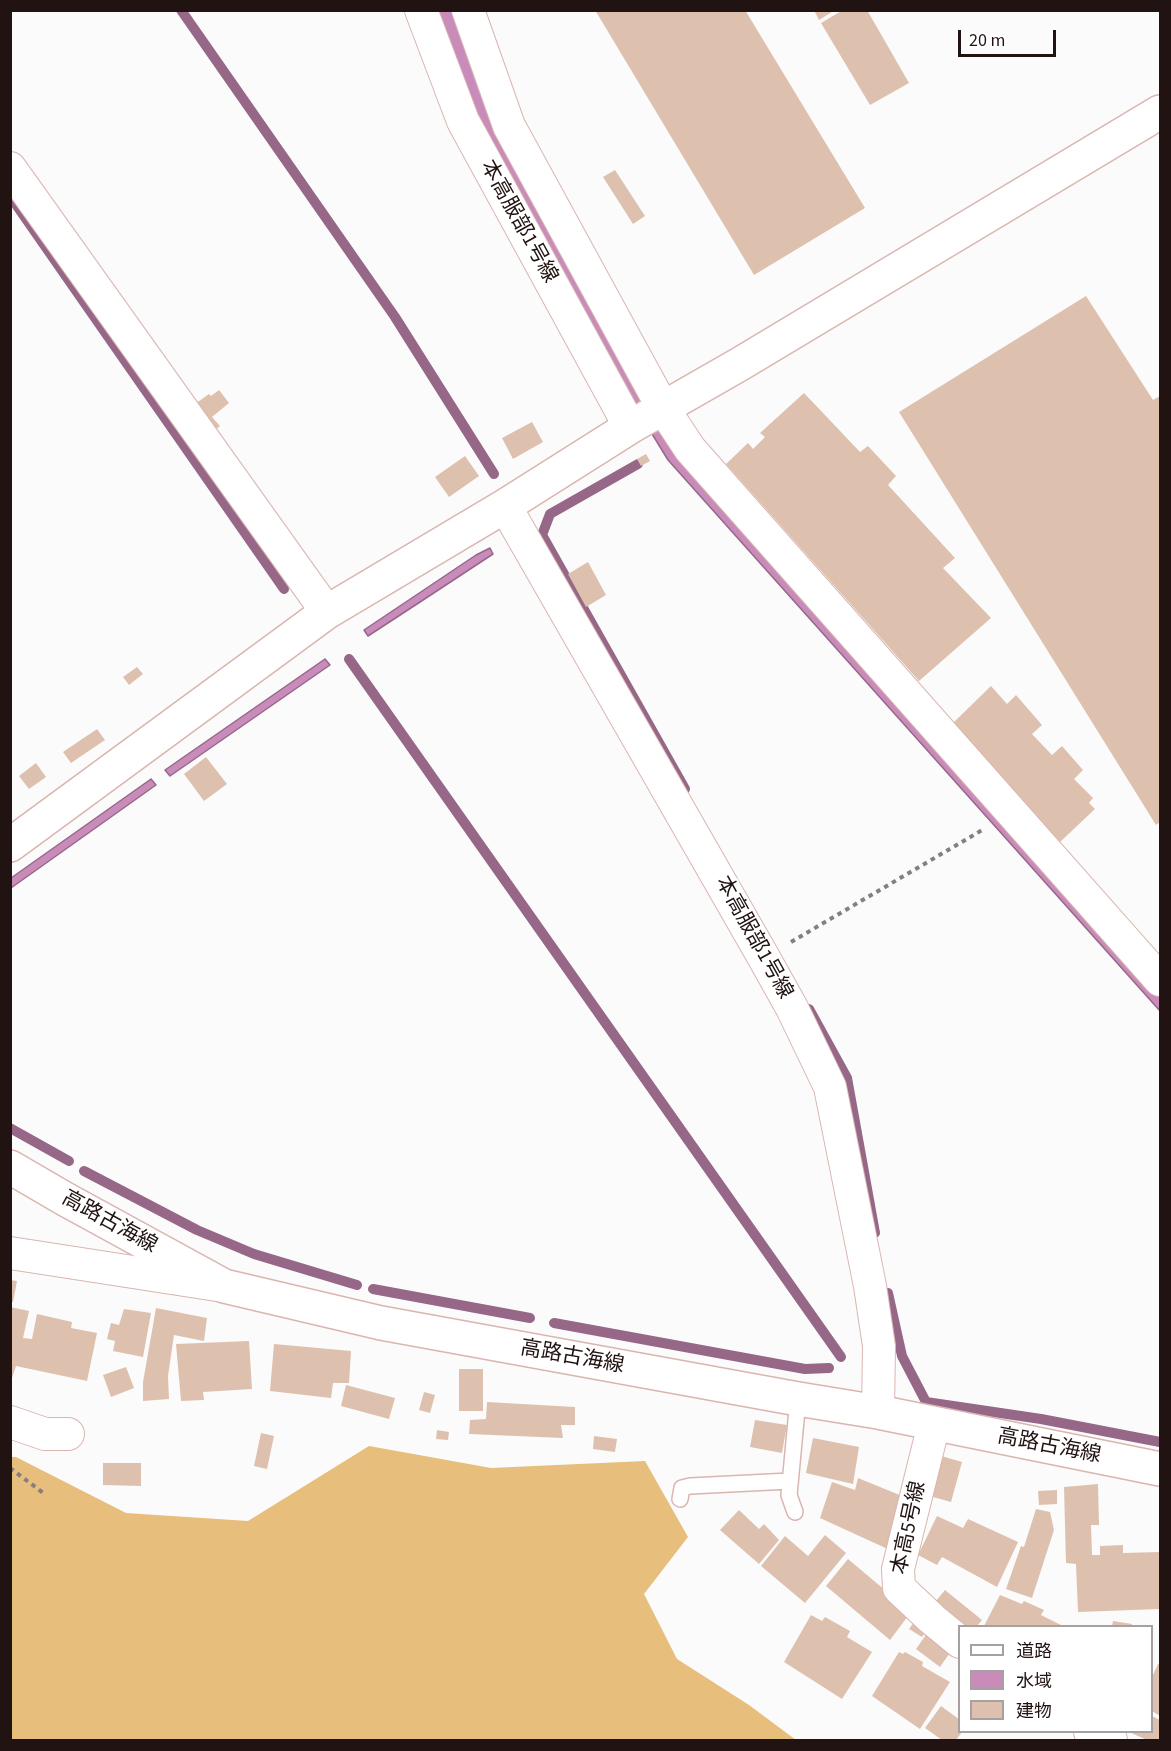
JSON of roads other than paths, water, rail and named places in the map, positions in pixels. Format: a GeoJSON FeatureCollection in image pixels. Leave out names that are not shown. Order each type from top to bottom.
{"type":"FeatureCollection","features":[{"type":"Feature","properties":{"kind":"street","name":"本高服部1号線"},"geometry":{"type":"LineString","coordinates":[[421,10],[463,121],[630,427]]}},
{"type":"Feature","properties":{"kind":"street"},"geometry":{"type":"LineString","coordinates":[[468,10],[509,126],[663,408],[690,449],[1161,980]]}},
{"type":"Feature","properties":{"kind":"street"},"geometry":{"type":"LineString","coordinates":[[10,845],[327,612],[506,506],[630,427],[740,364],[1161,112]]}},
{"type":"Feature","properties":{"kind":"street"},"geometry":{"type":"LineString","coordinates":[[10,168],[327,612]]}},
{"type":"Feature","properties":{"kind":"street","name":"本高服部1号線"},"geometry":{"type":"LineString","coordinates":[[506,506],[792,1008],[831,1087],[872,1296],[879,1346],[878,1412]]}},
{"type":"Feature","properties":{"kind":"street","name":"高路古海線"},"geometry":{"type":"LineString","coordinates":[[10,1167],[224,1286],[381,1323],[878,1412],[1161,1469]]}},
{"type":"Feature","properties":{"kind":"street"},"geometry":{"type":"LineString","coordinates":[[10,1253],[224,1286]]}},
{"type":"Feature","properties":{"kind":"street"},"geometry":{"type":"LineString","coordinates":[[10,1422],[45,1434],[68,1434]]}},
{"type":"Feature","properties":{"kind":"street","name":"本高5号線"},"geometry":{"type":"LineString","coordinates":[[934,1424],[898,1569],[899,1588],[958,1640]]}},
{"type":"Feature","properties":{"kind":"street"},"geometry":{"type":"LineString","coordinates":[[1095,1733],[1111,1740]]}},
{"type":"Feature","properties":{"kind":"lane"},"geometry":{"type":"LineString","coordinates":[[795,1512],[789,1495],[798,1399]]}},
{"type":"Feature","properties":{"kind":"lane"},"geometry":{"type":"LineString","coordinates":[[680,1499],[682,1488],[690,1486],[790,1481]]}},
{"type":"Feature","properties":{"kind":"water"},"geometry":{"type":"Polygon","coordinates":[[[432,11],[456,11],[645,396],[1160,994],[1160,1011],[668,460],[635,406],[478,125],[432,11]]]}},
{"type":"Feature","properties":{"kind":"water"},"geometry":{"type":"Polygon","coordinates":[[[490,548],[493,554],[368,636],[364,630],[490,548]]]}},
{"type":"Feature","properties":{"kind":"water"},"geometry":{"type":"Polygon","coordinates":[[[325,659],[330,665],[170,776],[165,770],[325,659]]]}},
{"type":"Feature","properties":{"kind":"water"},"geometry":{"type":"Polygon","coordinates":[[[151,779],[156,785],[11,888],[11,878],[151,779]]]}},
{"type":"Feature","properties":{"kind":"waterway"},"geometry":{"type":"LineString","coordinates":[[181,10],[395,317],[494,474]]}},
{"type":"Feature","properties":{"kind":"waterway"},"geometry":{"type":"LineString","coordinates":[[10,196],[284,589]]}},
{"type":"Feature","properties":{"kind":"waterway"},"geometry":{"type":"LineString","coordinates":[[638,464],[550,514],[542,535],[685,789]]}},
{"type":"Feature","properties":{"kind":"waterway"},"geometry":{"type":"LineString","coordinates":[[349,659],[841,1357]]}},
{"type":"Feature","properties":{"kind":"waterway"},"geometry":{"type":"LineString","coordinates":[[809,1009],[847,1078],[875,1233]]}},
{"type":"Feature","properties":{"kind":"waterway"},"geometry":{"type":"LineString","coordinates":[[10,1128],[69,1161]]}},
{"type":"Feature","properties":{"kind":"waterway"},"geometry":{"type":"LineString","coordinates":[[84,1171],[197,1230],[254,1254],[357,1285]]}},
{"type":"Feature","properties":{"kind":"waterway"},"geometry":{"type":"LineString","coordinates":[[373,1289],[530,1318]]}},
{"type":"Feature","properties":{"kind":"waterway"},"geometry":{"type":"LineString","coordinates":[[888,1293],[902,1356],[926,1402],[1041,1419],[1160,1442]]}},
{"type":"Feature","properties":{"kind":"waterway"},"geometry":{"type":"LineString","coordinates":[[554,1323],[805,1369],[829,1368]]}}]}
